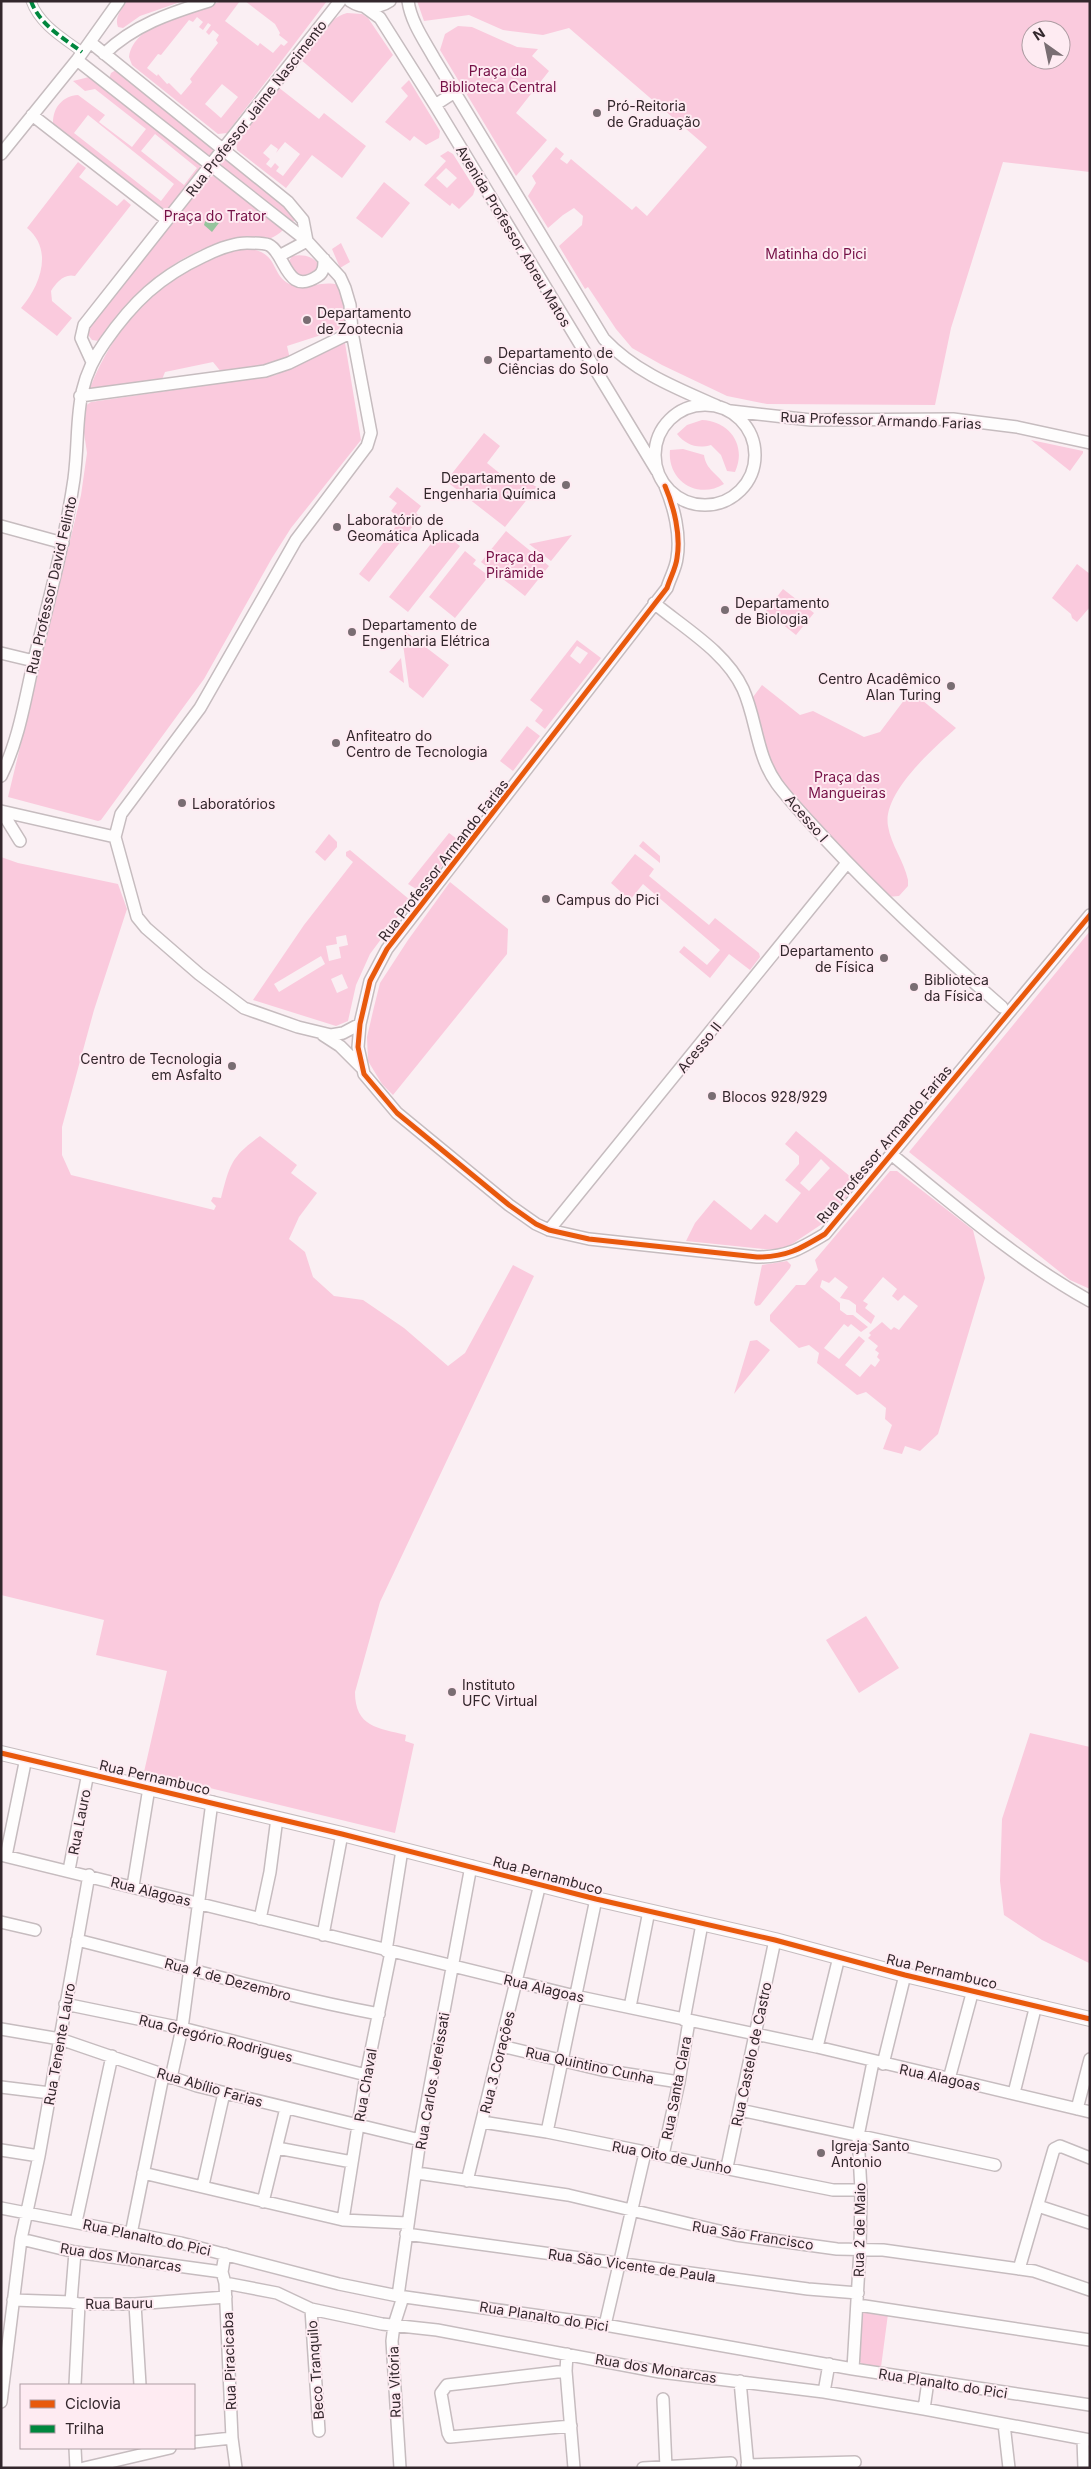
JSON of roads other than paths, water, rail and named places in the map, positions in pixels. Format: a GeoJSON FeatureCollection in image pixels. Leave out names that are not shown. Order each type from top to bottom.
{"type":"FeatureCollection","features":[{"type":"Feature","properties":{"kind":"street"},"geometry":{"type":"LineString","coordinates":[[31,1],[35,13],[79,56],[307,241],[340,277],[345,288],[350,305],[352,332],[371,433],[368,446],[296,540],[200,708],[121,814],[116,837],[137,917],[146,928],[199,974],[244,1008],[298,1027],[331,1035],[343,1033],[360,1024]]}},
{"type":"Feature","properties":{"kind":"street"},"geometry":{"type":"LineString","coordinates":[[1,154],[90,42],[119,1]]}},
{"type":"Feature","properties":{"kind":"street"},"geometry":{"type":"LineString","coordinates":[[104,54],[118,40],[151,21],[209,1]]}},
{"type":"Feature","properties":{"kind":"street","name":"Rua Professor Jaime Nascimento"},"geometry":{"type":"LineString","coordinates":[[92,362],[81,338],[84,325],[340,1]]}},
{"type":"Feature","properties":{"kind":"street"},"geometry":{"type":"LineString","coordinates":[[350,1],[365,7],[376,7],[390,1]]}},
{"type":"Feature","properties":{"kind":"street","name":"Avenida Professor Abreu Matos"},"geometry":{"type":"LineString","coordinates":[[408,1],[410,12],[417,27],[604,339],[617,353],[635,366],[675,388],[717,406]]}},
{"type":"Feature","properties":{"kind":"street","name":"Avenida Professor Abreu Matos"},"geometry":{"type":"LineString","coordinates":[[365,7],[380,18],[435,105],[657,471]]}},
{"type":"Feature","properties":{"kind":"street"},"geometry":{"type":"LineString","coordinates":[[90,42],[294,208],[303,220],[307,241]]}},
{"type":"Feature","properties":{"kind":"street"},"geometry":{"type":"LineString","coordinates":[[435,105],[455,92]]}},
{"type":"Feature","properties":{"kind":"street"},"geometry":{"type":"LineString","coordinates":[[32,115],[167,220]]}},
{"type":"Feature","properties":{"kind":"street"},"geometry":{"type":"LineString","coordinates":[[307,241],[280,256],[286,271],[292,277],[299,280],[309,280],[319,276],[324,266],[324,259]]}},
{"type":"Feature","properties":{"kind":"street","name":"Rua Professor David Felinto"},"geometry":{"type":"LineString","coordinates":[[1,776],[15,740],[63,542],[74,478],[80,396],[92,362],[136,301],[153,286],[178,269],[218,250],[245,243],[268,245],[280,256]]}},
{"type":"Feature","properties":{"kind":"street"},"geometry":{"type":"LineString","coordinates":[[80,396],[265,371],[289,363],[352,332]]}},
{"type":"Feature","properties":{"kind":"street"},"geometry":{"type":"LineString","coordinates":[[691,406],[717,406],[731,411],[749,429],[754,444],[755,461],[750,477],[740,490],[727,500],[712,504],[695,504],[680,498],[665,486],[657,471],[654,458],[656,441],[663,426],[675,414],[691,406]]}},
{"type":"Feature","properties":{"kind":"street","name":"Rua Professor Armando Farias"},"geometry":{"type":"LineString","coordinates":[[731,411],[811,420],[953,419],[1017,427],[1090,443]]}},
{"type":"Feature","properties":{"kind":"street","name":"Rua Professor Armando Farias"},"geometry":{"type":"LineString","coordinates":[[665,486],[672,504],[678,536],[677,559],[667,588],[387,949],[370,981],[360,1024],[358,1047],[362,1068],[369,1082],[397,1113],[509,1205],[536,1224],[549,1230],[589,1239],[757,1257],[779,1257],[803,1248],[825,1234],[1090,915]]}},
{"type":"Feature","properties":{"kind":"street"},"geometry":{"type":"LineString","coordinates":[[1,526],[63,542]]}},
{"type":"Feature","properties":{"kind":"street","name":"Acesso I"},"geometry":{"type":"LineString","coordinates":[[654,603],[724,660],[743,689],[764,759],[776,783],[847,863],[1002,1008]]}},
{"type":"Feature","properties":{"kind":"street"},"geometry":{"type":"LineString","coordinates":[[1,653],[34,661]]}},
{"type":"Feature","properties":{"kind":"street"},"geometry":{"type":"LineString","coordinates":[[2,811],[116,837]]}},
{"type":"Feature","properties":{"kind":"street"},"geometry":{"type":"LineString","coordinates":[[2,811],[20,841]]}},
{"type":"Feature","properties":{"kind":"street","name":"Acesso II"},"geometry":{"type":"LineString","coordinates":[[549,1230],[847,863]]}},
{"type":"Feature","properties":{"kind":"street"},"geometry":{"type":"LineString","coordinates":[[318,1031],[332,1039],[362,1068]]}},
{"type":"Feature","properties":{"kind":"street"},"geometry":{"type":"LineString","coordinates":[[891,1154],[976,1224],[1066,1288],[1090,1301]]}},
{"type":"Feature","properties":{"kind":"street","name":"Rua Pernambuco"},"geometry":{"type":"LineString","coordinates":[[1,1753],[212,1802],[596,1899],[775,1940],[1090,2019]]}},
{"type":"Feature","properties":{"kind":"street"},"geometry":{"type":"LineString","coordinates":[[4,1855],[26,1758]]}},
{"type":"Feature","properties":{"kind":"street","name":"Rua Lauro"},"geometry":{"type":"LineString","coordinates":[[69,1870],[88,1773]]}},
{"type":"Feature","properties":{"kind":"street"},"geometry":{"type":"LineString","coordinates":[[133,1886],[149,1788]]}},
{"type":"Feature","properties":{"kind":"street"},"geometry":{"type":"LineString","coordinates":[[131,2234],[143,2173],[167,2077],[182,2028],[212,1802]]}},
{"type":"Feature","properties":{"kind":"street"},"geometry":{"type":"LineString","coordinates":[[260,1919],[270,1872],[277,1818]]}},
{"type":"Feature","properties":{"kind":"street"},"geometry":{"type":"LineString","coordinates":[[322,1934],[342,1834]]}},
{"type":"Feature","properties":{"kind":"street","name":"Rua Chaval"},"geometry":{"type":"LineString","coordinates":[[343,2220],[366,2075],[379,2014],[402,1850]]}},
{"type":"Feature","properties":{"kind":"street","name":"Rua Alagoas"},"geometry":{"type":"LineString","coordinates":[[4,1855],[452,1967],[686,2021],[817,2047],[1090,2112]]}},
{"type":"Feature","properties":{"kind":"street","name":"Rua Carlos Jereissati"},"geometry":{"type":"LineString","coordinates":[[401,2296],[407,2229],[417,2173],[420,2140],[471,1866]]}},
{"type":"Feature","properties":{"kind":"street","name":"Rua Tenente Lauro"},"geometry":{"type":"LineString","coordinates":[[1,2402],[20,2239],[28,2212],[39,2156],[89,1875]]}},
{"type":"Feature","properties":{"kind":"street","name":"Rua 3 Corações"},"geometry":{"type":"LineString","coordinates":[[467,2181],[471,2159],[518,1982],[540,1884]]}},
{"type":"Feature","properties":{"kind":"street"},"geometry":{"type":"LineString","coordinates":[[547,2132],[596,1899]]}},
{"type":"Feature","properties":{"kind":"street"},"geometry":{"type":"LineString","coordinates":[[630,2007],[649,1911]]}},
{"type":"Feature","properties":{"kind":"street"},"geometry":{"type":"LineString","coordinates":[[1,1922],[35,1930]]}},
{"type":"Feature","properties":{"kind":"street","name":"Rua Santa Clara"},"geometry":{"type":"LineString","coordinates":[[663,2155],[679,2082],[686,2021],[702,1924]]}},
{"type":"Feature","properties":{"kind":"street","name":"Rua 4 de Dezembro"},"geometry":{"type":"LineString","coordinates":[[77,1940],[190,1968],[249,1986],[379,2014]]}},
{"type":"Feature","properties":{"kind":"street","name":"Rua Castelo de Castro"},"geometry":{"type":"LineString","coordinates":[[727,2167],[775,1940]]}},
{"type":"Feature","properties":{"kind":"street"},"geometry":{"type":"LineString","coordinates":[[817,2047],[839,1956]]}},
{"type":"Feature","properties":{"kind":"street","name":"Rua 2 de Maio"},"geometry":{"type":"LineString","coordinates":[[853,2369],[860,2249],[861,2190],[858,2136],[905,1974]]}},
{"type":"Feature","properties":{"kind":"street"},"geometry":{"type":"LineString","coordinates":[[949,2079],[973,1990]]}},
{"type":"Feature","properties":{"kind":"street","name":"Rua Gregório Rodrigues"},"geometry":{"type":"LineString","coordinates":[[65,2004],[182,2028],[366,2075]]}},
{"type":"Feature","properties":{"kind":"street"},"geometry":{"type":"LineString","coordinates":[[1014,2093],[1036,2005]]}},
{"type":"Feature","properties":{"kind":"street","name":"Rua Abílio Farias"},"geometry":{"type":"LineString","coordinates":[[1,2029],[60,2039],[167,2077],[224,2093],[420,2140]]}},
{"type":"Feature","properties":{"kind":"street","name":"Rua Quintino Cunha"},"geometry":{"type":"LineString","coordinates":[[501,2046],[563,2059],[602,2070],[679,2082]]}},
{"type":"Feature","properties":{"kind":"street"},"geometry":{"type":"LineString","coordinates":[[76,2222],[112,2056]]}},
{"type":"Feature","properties":{"kind":"street"},"geometry":{"type":"LineString","coordinates":[[1077,2109],[1090,2059]]}},
{"type":"Feature","properties":{"kind":"street"},"geometry":{"type":"LineString","coordinates":[[1,2087],[50,2093]]}},
{"type":"Feature","properties":{"kind":"street"},"geometry":{"type":"LineString","coordinates":[[203,2185],[224,2093]]}},
{"type":"Feature","properties":{"kind":"street"},"geometry":{"type":"LineString","coordinates":[[263,2202],[286,2108]]}},
{"type":"Feature","properties":{"kind":"street"},"geometry":{"type":"LineString","coordinates":[[740,2110],[995,2165]]}},
{"type":"Feature","properties":{"kind":"street","name":"Rua Oito de Junho"},"geometry":{"type":"LineString","coordinates":[[482,2122],[547,2132],[833,2190],[861,2190]]}},
{"type":"Feature","properties":{"kind":"street"},"geometry":{"type":"LineString","coordinates":[[1019,2269],[1052,2152],[1060,2146],[1090,2158]]}},
{"type":"Feature","properties":{"kind":"street"},"geometry":{"type":"LineString","coordinates":[[277,2148],[352,2162]]}},
{"type":"Feature","properties":{"kind":"street"},"geometry":{"type":"LineString","coordinates":[[1,2150],[39,2156]]}},
{"type":"Feature","properties":{"kind":"street"},"geometry":{"type":"LineString","coordinates":[[605,2325],[621,2263],[631,2208],[645,2153]]}},
{"type":"Feature","properties":{"kind":"street","name":"Rua São Vicente de Paula"},"geometry":{"type":"LineString","coordinates":[[143,2173],[203,2185],[263,2202],[343,2220],[808,2290],[858,2293]]}},
{"type":"Feature","properties":{"kind":"street","name":"Rua São Francisco"},"geometry":{"type":"LineString","coordinates":[[417,2173],[568,2195],[631,2208],[673,2221],[736,2235],[837,2249],[883,2250],[1034,2271],[1090,2290]]}},
{"type":"Feature","properties":{"kind":"street"},"geometry":{"type":"LineString","coordinates":[[1038,2206],[1090,2223]]}},
{"type":"Feature","properties":{"kind":"street","name":"Rua Planalto do Pici"},"geometry":{"type":"LineString","coordinates":[[1,2208],[28,2212],[225,2254],[339,2284],[401,2296],[605,2325],[853,2369],[1090,2405]]}},
{"type":"Feature","properties":{"kind":"street","name":"Rua dos Monarcas"},"geometry":{"type":"LineString","coordinates":[[20,2239],[75,2252],[224,2278],[277,2294],[311,2309],[394,2325],[437,2330],[660,2372],[824,2392],[1087,2440]]}},
{"type":"Feature","properties":{"kind":"street"},"geometry":{"type":"LineString","coordinates":[[75,2252],[75,2384]]}},
{"type":"Feature","properties":{"kind":"street","name":"Rua Piracicaba"},"geometry":{"type":"LineString","coordinates":[[225,2254],[224,2278],[232,2438],[236,2468]]}},
{"type":"Feature","properties":{"kind":"street","name":"Rua Vitória"},"geometry":{"type":"LineString","coordinates":[[400,2468],[392,2341],[401,2296]]}},
{"type":"Feature","properties":{"kind":"street","name":"Rua Bauru"},"geometry":{"type":"LineString","coordinates":[[12,2300],[135,2304],[226,2297]]}},
{"type":"Feature","properties":{"kind":"street"},"geometry":{"type":"LineString","coordinates":[[135,2304],[140,2384]]}},
{"type":"Feature","properties":{"kind":"street"},"geometry":{"type":"LineString","coordinates":[[858,2306],[1090,2340]]}},
{"type":"Feature","properties":{"kind":"street","name":"Beco Tranquilo"},"geometry":{"type":"LineString","coordinates":[[311,2309],[319,2432]]}},
{"type":"Feature","properties":{"kind":"street"},"geometry":{"type":"LineString","coordinates":[[567,2354],[566,2371],[574,2468]]}},
{"type":"Feature","properties":{"kind":"street"},"geometry":{"type":"LineString","coordinates":[[824,2392],[829,2364]]}},
{"type":"Feature","properties":{"kind":"street"},"geometry":{"type":"LineString","coordinates":[[566,2371],[447,2385],[441,2393],[450,2437],[571,2426]]}},
{"type":"Feature","properties":{"kind":"street"},"geometry":{"type":"LineString","coordinates":[[740,2381],[748,2466],[855,2462]]}},
{"type":"Feature","properties":{"kind":"street"},"geometry":{"type":"LineString","coordinates":[[924,2409],[928,2381]]}},
{"type":"Feature","properties":{"kind":"street"},"geometry":{"type":"LineString","coordinates":[[663,2399],[666,2467]]}},
{"type":"Feature","properties":{"kind":"street"},"geometry":{"type":"LineString","coordinates":[[1004,2424],[1009,2468]]}},
{"type":"Feature","properties":{"kind":"street"},"geometry":{"type":"LineString","coordinates":[[195,2442],[232,2438]]}},
{"type":"Feature","properties":{"kind":"street"},"geometry":{"type":"LineString","coordinates":[[1084,2468],[1087,2440]]}},
{"type":"Feature","properties":{"kind":"street"},"geometry":{"type":"LineString","coordinates":[[75,2449],[76,2468]]}},
{"type":"Feature","properties":{"kind":"street"},"geometry":{"type":"LineString","coordinates":[[84,2468],[147,2450]]}},
{"type":"Feature","properties":{"kind":"street"},"geometry":{"type":"LineString","coordinates":[[643,2468],[731,2463]]}},
{"type":"Feature","properties":{"kind":"place","name":"Pró-Reitoria de Graduação"},"geometry":{"type":"Point","coordinates":[597,113]}},
{"type":"Feature","properties":{"kind":"place","name":"Departamento de Zootecnia"},"geometry":{"type":"Point","coordinates":[307,320]}},
{"type":"Feature","properties":{"kind":"place","name":"Departamento de Ciências do Solo"},"geometry":{"type":"Point","coordinates":[488,360]}},
{"type":"Feature","properties":{"kind":"place","name":"Departamento de Engenharia Química"},"geometry":{"type":"Point","coordinates":[566,485]}},
{"type":"Feature","properties":{"kind":"place","name":"Laboratório de Geomática Aplicada"},"geometry":{"type":"Point","coordinates":[337,527]}},
{"type":"Feature","properties":{"kind":"place","name":"Departamento de Biologia"},"geometry":{"type":"Point","coordinates":[725,610]}},
{"type":"Feature","properties":{"kind":"place","name":"Departamento de Engenharia Elétrica"},"geometry":{"type":"Point","coordinates":[352,632]}},
{"type":"Feature","properties":{"kind":"place","name":"Centro Acadêmico Alan Turing"},"geometry":{"type":"Point","coordinates":[951,686]}},
{"type":"Feature","properties":{"kind":"place","name":"Anfiteatro do Centro de Tecnologia"},"geometry":{"type":"Point","coordinates":[336,743]}},
{"type":"Feature","properties":{"kind":"place","name":"Laboratórios"},"geometry":{"type":"Point","coordinates":[182,803]}},
{"type":"Feature","properties":{"kind":"place","name":"Campus do Pici"},"geometry":{"type":"Point","coordinates":[546,899]}},
{"type":"Feature","properties":{"kind":"place","name":"Departamento de Física"},"geometry":{"type":"Point","coordinates":[884,958]}},
{"type":"Feature","properties":{"kind":"place","name":"Biblioteca da Física"},"geometry":{"type":"Point","coordinates":[914,987]}},
{"type":"Feature","properties":{"kind":"place","name":"Centro de Tecnologia em Asfalto"},"geometry":{"type":"Point","coordinates":[232,1066]}},
{"type":"Feature","properties":{"kind":"place","name":"Blocos 928/929"},"geometry":{"type":"Point","coordinates":[712,1096]}},
{"type":"Feature","properties":{"kind":"place","name":"Instituto UFC Virtual"},"geometry":{"type":"Point","coordinates":[452,1692]}},
{"type":"Feature","properties":{"kind":"place","name":"Igreja Santo Antonio"},"geometry":{"type":"Point","coordinates":[821,2153]}},
{"type":"Feature","properties":{"kind":"park label","name":"Praça da Biblioteca Central"},"geometry":{"type":"Point","coordinates":[498,78]}},
{"type":"Feature","properties":{"kind":"park label","name":"Praça do Trator"},"geometry":{"type":"Point","coordinates":[215,215]}},
{"type":"Feature","properties":{"kind":"park label","name":"Matinha do Pici"},"geometry":{"type":"Point","coordinates":[816,253]}},
{"type":"Feature","properties":{"kind":"park label","name":"Praça da Pirâmide"},"geometry":{"type":"Point","coordinates":[515,564]}},
{"type":"Feature","properties":{"kind":"park label","name":"Praça das Mangueiras"},"geometry":{"type":"Point","coordinates":[847,784]}}]}
